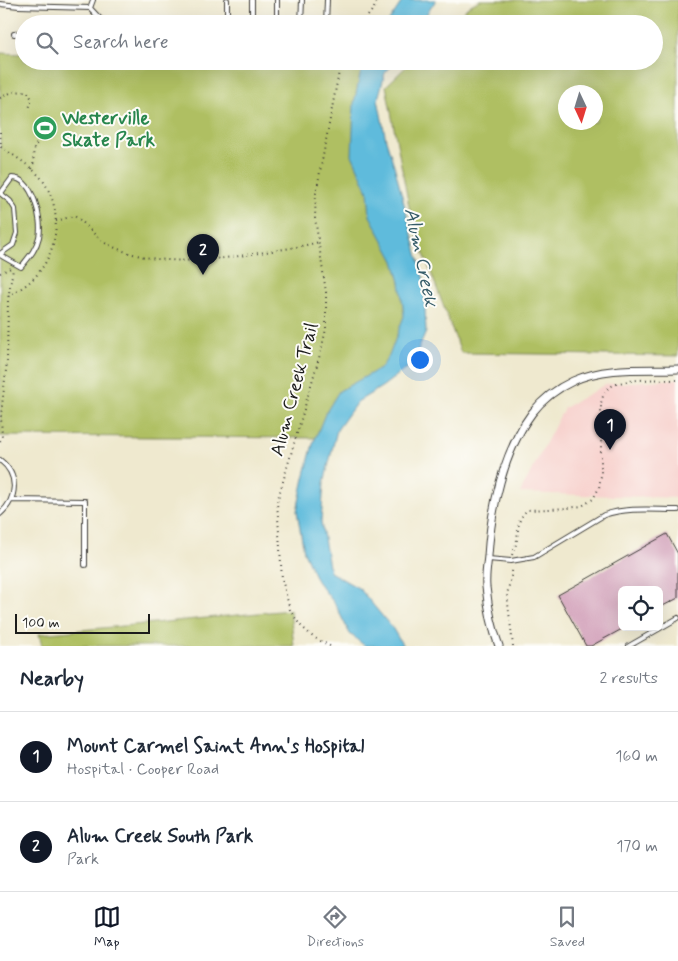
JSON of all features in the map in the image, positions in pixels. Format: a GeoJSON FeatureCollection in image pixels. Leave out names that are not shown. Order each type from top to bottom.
{"type":"FeatureCollection","features":[{"type":"Feature","properties":{"kind":"street"},"geometry":{"type":"LineString","coordinates":[[499,646],[486,585],[490,532],[508,456],[518,433],[532,412],[550,395],[572,381],[596,373],[622,370],[678,369]]}},
{"type":"Feature","properties":{"kind":"lane"},"geometry":{"type":"LineString","coordinates":[[90,8],[93,0]]}},
{"type":"Feature","properties":{"kind":"lane"},"geometry":{"type":"LineString","coordinates":[[226,15],[227,0]]}},
{"type":"Feature","properties":{"kind":"lane"},"geometry":{"type":"LineString","coordinates":[[252,0],[252,15]]}},
{"type":"Feature","properties":{"kind":"lane"},"geometry":{"type":"LineString","coordinates":[[277,0],[277,15]]}},
{"type":"Feature","properties":{"kind":"lane"},"geometry":{"type":"LineString","coordinates":[[301,15],[302,0]]}},
{"type":"Feature","properties":{"kind":"lane"},"geometry":{"type":"LineString","coordinates":[[326,15],[327,0]]}},
{"type":"Feature","properties":{"kind":"lane"},"geometry":{"type":"LineString","coordinates":[[0,4],[90,8],[97,15]]}},
{"type":"Feature","properties":{"kind":"lane"},"geometry":{"type":"LineString","coordinates":[[12,178],[17,178],[28,185],[38,209],[40,235],[35,251],[21,266],[0,255],[13,245],[17,232],[15,209],[10,201],[0,193],[12,178]]}},
{"type":"Feature","properties":{"kind":"lane"},"geometry":{"type":"LineString","coordinates":[[0,460],[8,466],[14,478],[12,500],[0,514]]}},
{"type":"Feature","properties":{"kind":"lane"},"geometry":{"type":"LineString","coordinates":[[12,500],[85,501],[85,566]]}},
{"type":"Feature","properties":{"kind":"lane"},"geometry":{"type":"LineString","coordinates":[[488,559],[512,560],[534,557],[604,515],[615,511],[631,509],[678,510]]}},
{"type":"Feature","properties":{"kind":"lane"},"geometry":{"type":"LineString","coordinates":[[629,646],[678,618]]}},
{"type":"Feature","properties":{"kind":"path"},"geometry":{"type":"LineString","coordinates":[[369,15],[377,0]]}},
{"type":"Feature","properties":{"kind":"path","name":"Alum Creek Trail"},"geometry":{"type":"LineString","coordinates":[[330,646],[312,637],[300,625],[290,610],[282,579],[277,502],[326,329],[326,292],[315,218],[316,193],[339,70]]}},
{"type":"Feature","properties":{"kind":"path"},"geometry":{"type":"LineString","coordinates":[[0,98],[12,92],[27,91],[32,99],[29,110]]}},
{"type":"Feature","properties":{"kind":"path"},"geometry":{"type":"LineString","coordinates":[[0,132],[1,147]]}},
{"type":"Feature","properties":{"kind":"path"},"geometry":{"type":"LineString","coordinates":[[32,169],[34,165],[33,150],[37,143]]}},
{"type":"Feature","properties":{"kind":"path"},"geometry":{"type":"LineString","coordinates":[[56,221],[74,216],[82,220],[107,245],[139,256],[162,261],[229,258],[319,242]]}},
{"type":"Feature","properties":{"kind":"path"},"geometry":{"type":"LineString","coordinates":[[0,274],[13,267],[8,299],[7,361],[1,415],[2,438],[0,441]]}},
{"type":"Feature","properties":{"kind":"path"},"geometry":{"type":"LineString","coordinates":[[513,646],[507,595],[513,569],[512,553],[518,537],[517,529],[522,515],[527,510],[582,506],[593,499],[599,488],[601,476],[601,404],[604,393],[608,388],[618,382],[678,380]]}},
{"type":"Feature","properties":{"kind":"shaded area"},"geometry":{"type":"Polygon","coordinates":[[[678,379],[678,498],[520,493],[564,408],[606,384],[678,379]]]}},
{"type":"Feature","properties":{"kind":"green space"},"geometry":{"type":"Polygon","coordinates":[[[480,0],[678,0],[678,356],[461,353],[412,222],[386,86],[403,70],[663,70],[663,15],[460,15],[469,6],[480,0]]]}},
{"type":"Feature","properties":{"kind":"green space"},"geometry":{"type":"Polygon","coordinates":[[[0,53],[15,54],[15,70],[372,70],[414,319],[397,367],[348,400],[327,438],[0,436],[0,53]]]}},
{"type":"Feature","properties":{"kind":"green space"},"geometry":{"type":"Polygon","coordinates":[[[290,610],[294,646],[42,646],[39,634],[290,610]]]}},
{"type":"Feature","properties":{"kind":"water"},"geometry":{"type":"Polygon","coordinates":[[[403,0],[436,0],[426,15],[393,15],[403,0]]]}},
{"type":"Feature","properties":{"kind":"water"},"geometry":{"type":"Polygon","coordinates":[[[362,70],[388,70],[385,73],[378,99],[386,140],[424,280],[426,332],[412,364],[383,386],[357,402],[337,430],[324,483],[321,522],[330,572],[360,589],[393,629],[403,646],[365,646],[350,634],[335,604],[317,581],[304,552],[297,511],[313,444],[325,414],[339,391],[381,368],[389,356],[404,316],[400,282],[394,261],[370,216],[368,191],[352,155],[354,103],[362,70]]]}},
{"type":"Feature","properties":{"kind":"building"},"geometry":{"type":"Polygon","coordinates":[[[667,534],[678,554],[678,598],[663,606],[663,586],[618,586],[618,631],[591,646],[586,646],[558,595],[667,534]]]}},
{"type":"Feature","properties":{"kind":"place","name":"Westerville Skate Park"},"geometry":{"type":"Point","coordinates":[45,128]}},
{"type":"Feature","properties":{"kind":"place","name":"Alum Creek South Park"},"geometry":{"type":"Point","coordinates":[203,275]}},
{"type":"Feature","properties":{"kind":"place","name":"Mount Carmel Saint Ann's Hospital"},"geometry":{"type":"Point","coordinates":[610,450]}},
{"type":"Feature","properties":{"kind":"water label","name":"Alum Creek"},"geometry":{"type":"Point","coordinates":[422,257]}}]}
